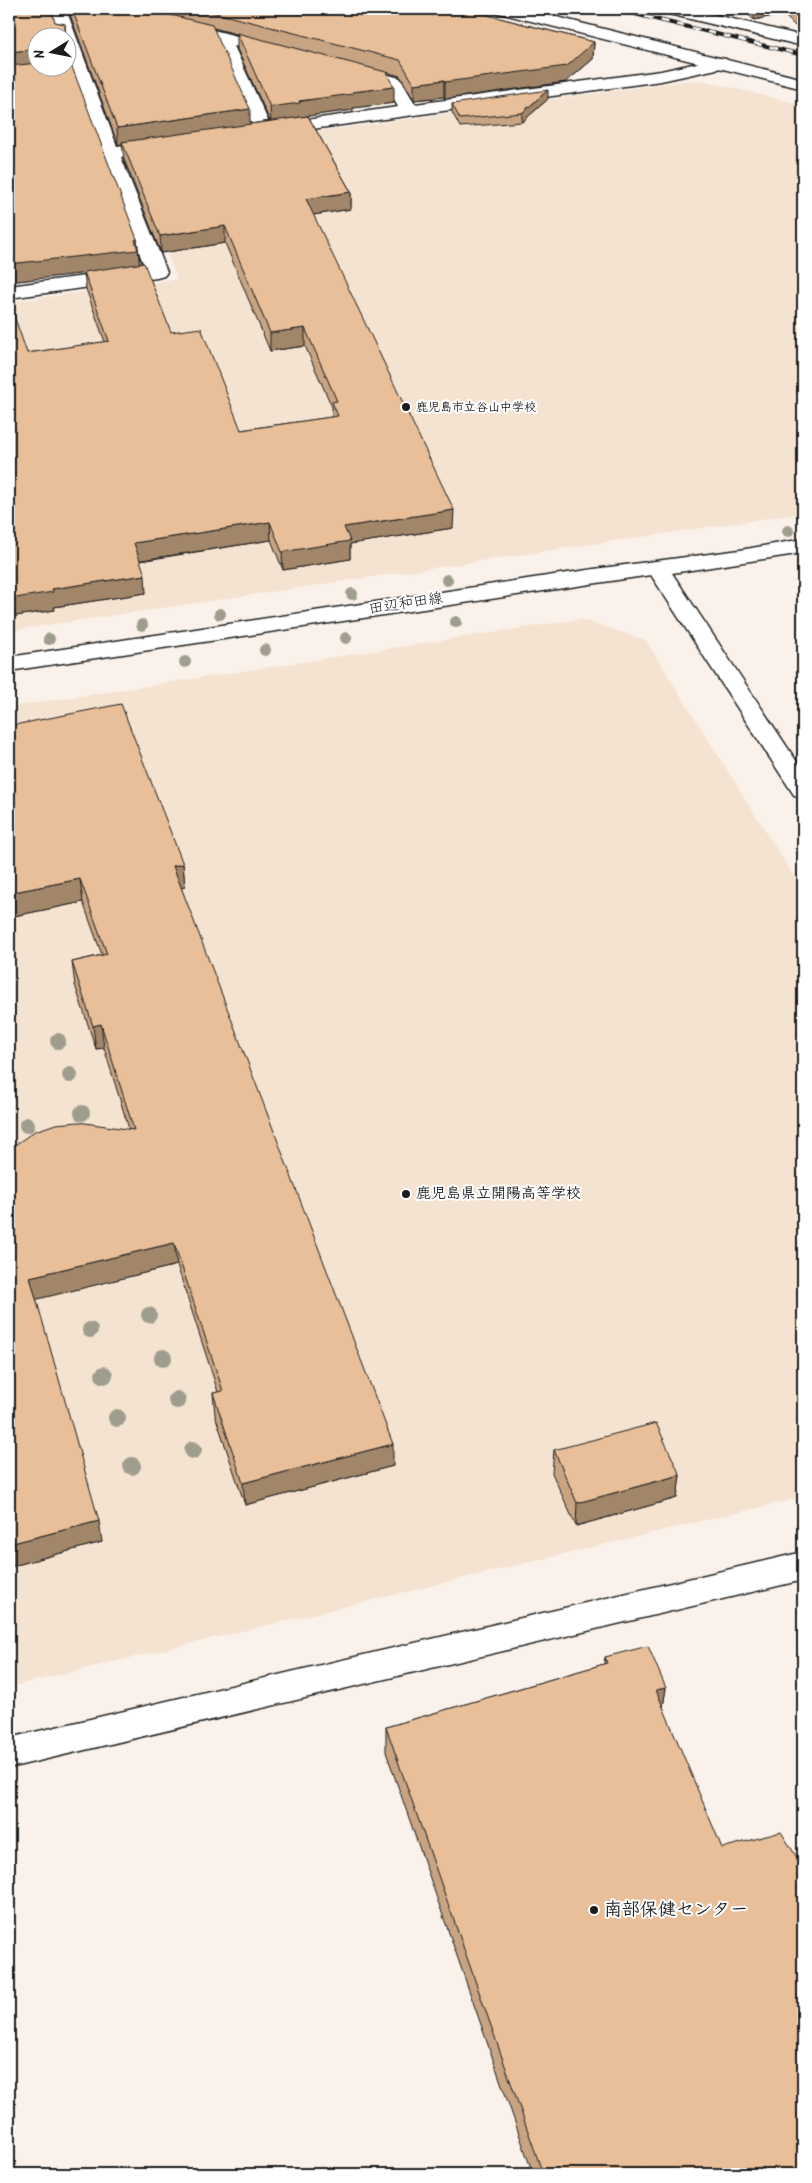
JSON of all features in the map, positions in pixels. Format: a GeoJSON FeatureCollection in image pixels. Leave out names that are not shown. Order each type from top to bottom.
{"type":"FeatureCollection","features":[{"type":"Feature","properties":{"kind":"street"},"geometry":{"type":"LineString","coordinates":[[57,9],[64,28]]}},
{"type":"Feature","properties":{"kind":"street"},"geometry":{"type":"LineString","coordinates":[[113,9],[288,54]]}},
{"type":"Feature","properties":{"kind":"street"},"geometry":{"type":"LineString","coordinates":[[505,9],[803,84]]}},
{"type":"Feature","properties":{"kind":"street"},"geometry":{"type":"LineString","coordinates":[[671,9],[803,40]]}},
{"type":"Feature","properties":{"kind":"street"},"geometry":{"type":"LineString","coordinates":[[221,37],[264,130]]}},
{"type":"Feature","properties":{"kind":"street"},"geometry":{"type":"LineString","coordinates":[[244,133],[661,76],[720,63]]}},
{"type":"Feature","properties":{"kind":"street"},"geometry":{"type":"LineString","coordinates":[[9,292],[157,272],[78,67]]}},
{"type":"Feature","properties":{"kind":"street"},"geometry":{"type":"LineString","coordinates":[[336,67],[394,82],[409,110]]}},
{"type":"Feature","properties":{"kind":"street"},"geometry":{"type":"LineString","coordinates":[[110,153],[177,143]]}},
{"type":"Feature","properties":{"kind":"street","name":"田辺和田線"},"geometry":{"type":"LineString","coordinates":[[9,664],[740,557],[803,546]]}},
{"type":"Feature","properties":{"kind":"street"},"geometry":{"type":"LineString","coordinates":[[658,568],[803,788]]}},
{"type":"Feature","properties":{"kind":"street"},"geometry":{"type":"LineString","coordinates":[[9,1753],[803,1566]]}},
{"type":"Feature","properties":{"kind":"shaded area","name":"鹿児島市立谷山中学校"},"geometry":{"type":"Polygon","coordinates":[[[691,80],[705,81],[803,105],[803,513],[9,631],[9,302],[177,279],[131,162],[139,156],[691,80]]]}},
{"type":"Feature","properties":{"kind":"shaded area","name":"鹿児島県立開陽高等学校"},"geometry":{"type":"Polygon","coordinates":[[[580,619],[646,640],[803,891],[803,1497],[9,1687],[9,707],[580,619]]]}},
{"type":"Feature","properties":{"kind":"building"},"geometry":{"type":"Polygon","coordinates":[[[9,9],[51,9],[55,22],[65,24],[65,28],[28,28],[28,50],[9,52],[9,9]]]}},
{"type":"Feature","properties":{"kind":"building"},"geometry":{"type":"Polygon","coordinates":[[[72,9],[146,9],[212,25],[250,109],[117,128],[72,9]]]}},
{"type":"Feature","properties":{"kind":"building"},"geometry":{"type":"Polygon","coordinates":[[[200,9],[464,9],[594,42],[567,66],[445,82],[444,80],[414,84],[400,60],[200,9]]]}},
{"type":"Feature","properties":{"kind":"building"},"geometry":{"type":"Polygon","coordinates":[[[795,9],[803,9],[803,14],[801,15],[795,9]]]}},
{"type":"Feature","properties":{"kind":"building"},"geometry":{"type":"Polygon","coordinates":[[[237,33],[386,72],[394,87],[352,92],[353,94],[270,107],[237,33]]]}},
{"type":"Feature","properties":{"kind":"building"},"geometry":{"type":"Polygon","coordinates":[[[28,64],[28,78],[76,78],[137,239],[135,240],[138,250],[9,264],[9,66],[28,64]]]}},
{"type":"Feature","properties":{"kind":"building"},"geometry":{"type":"Polygon","coordinates":[[[548,90],[522,113],[460,119],[452,104],[548,90]]]}},
{"type":"Feature","properties":{"kind":"building"},"geometry":{"type":"Polygon","coordinates":[[[308,116],[351,192],[306,199],[454,510],[344,527],[350,541],[282,552],[270,522],[134,543],[145,575],[52,589],[53,592],[9,599],[9,301],[27,353],[109,341],[84,272],[144,263],[171,332],[201,328],[241,430],[338,416],[332,402],[337,401],[305,328],[270,333],[225,226],[160,236],[122,142],[308,116]]]}},
{"type":"Feature","properties":{"kind":"building"},"geometry":{"type":"Polygon","coordinates":[[[121,704],[183,864],[173,866],[393,1444],[243,1483],[213,1393],[223,1391],[174,1243],[30,1277],[99,1521],[9,1544],[9,1149],[35,1131],[56,1124],[78,1122],[134,1130],[101,1024],[93,1026],[72,962],[107,954],[80,879],[9,893],[9,726],[121,704]]]}},
{"type":"Feature","properties":{"kind":"building"},"geometry":{"type":"Polygon","coordinates":[[[656,1423],[680,1475],[577,1503],[554,1450],[656,1423]]]}},
{"type":"Feature","properties":{"kind":"building","name":"南部保健センター"},"geometry":{"type":"Polygon","coordinates":[[[648,1646],[666,1688],[656,1690],[722,1848],[781,1832],[803,1867],[803,2174],[644,2174],[642,2169],[625,2174],[543,2174],[386,1727],[607,1663],[605,1657],[648,1646]]]}},
{"type":"Feature","properties":{"kind":"railway"},"geometry":{"type":"LineString","coordinates":[[614,9],[803,55]]}},
{"type":"Feature","properties":{"kind":"place","name":"鹿児島市立谷山中学校"},"geometry":{"type":"Point","coordinates":[406,407]}},
{"type":"Feature","properties":{"kind":"place","name":"鹿児島県立開陽高等学校"},"geometry":{"type":"Point","coordinates":[406,1194]}},
{"type":"Feature","properties":{"kind":"place","name":"南部保健センター"},"geometry":{"type":"Point","coordinates":[594,1910]}}]}
